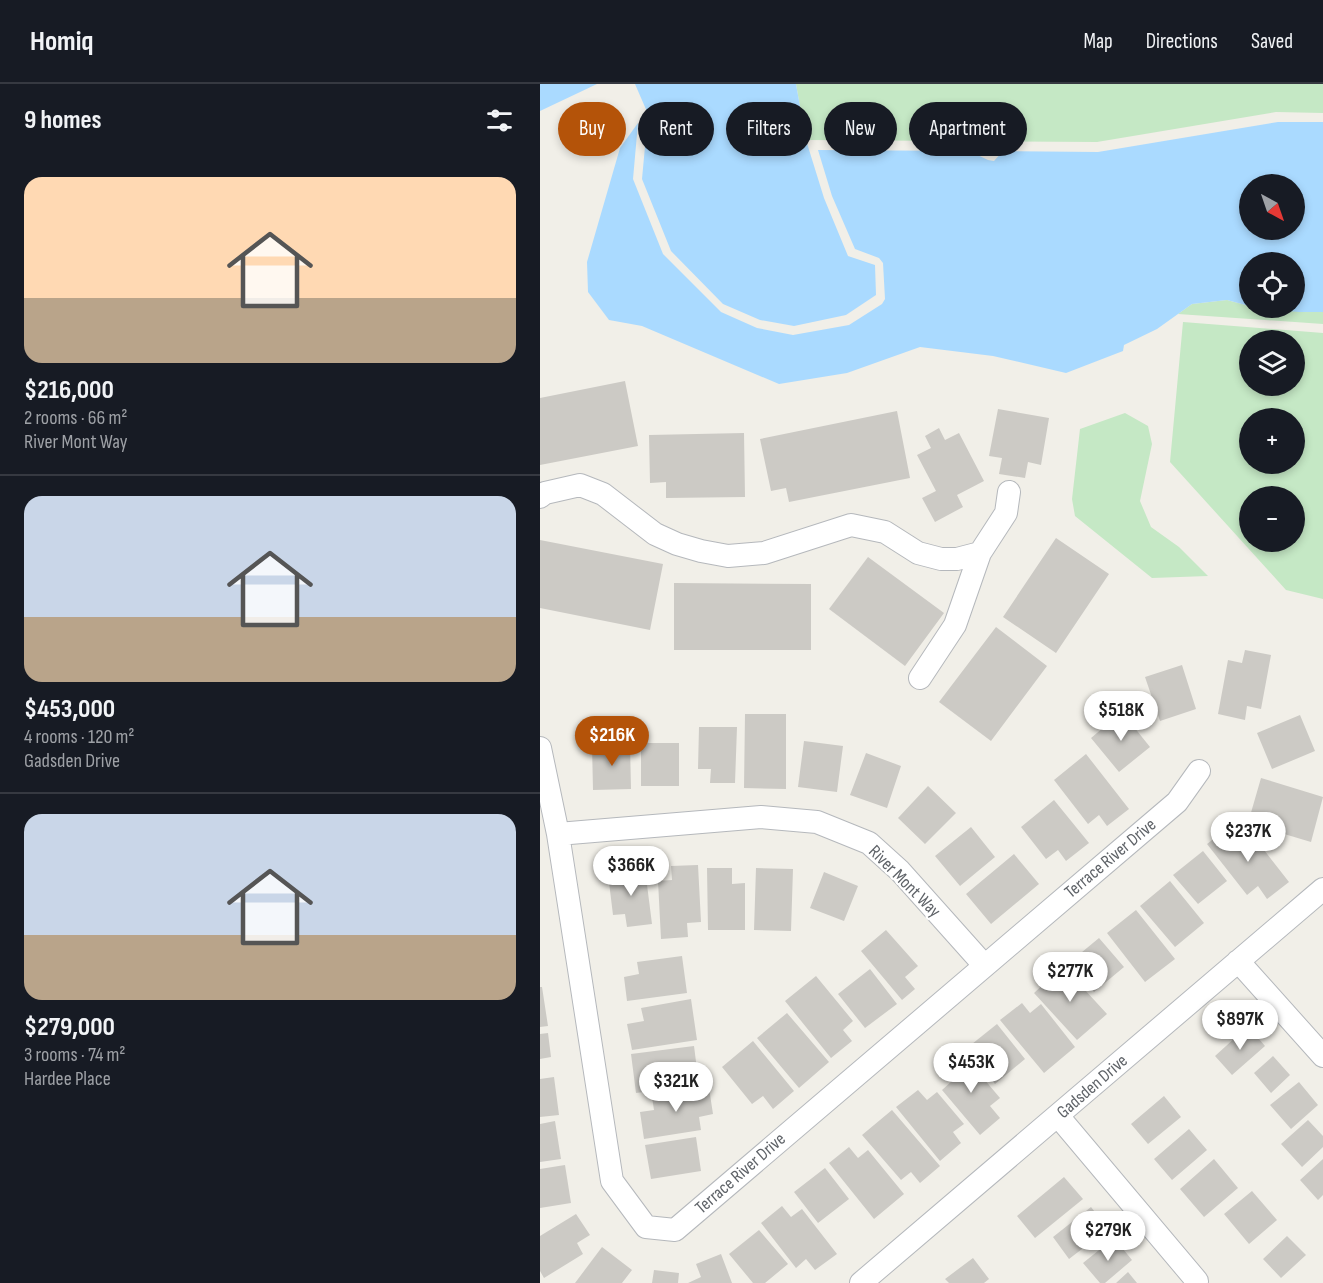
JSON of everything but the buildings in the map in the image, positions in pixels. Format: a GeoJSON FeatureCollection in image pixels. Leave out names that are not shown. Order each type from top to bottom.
{"type":"FeatureCollection","features":[{"type":"Feature","properties":{"kind":"street"},"geometry":{"type":"LineString","coordinates":[[540,497],[545,493],[580,485],[603,494],[656,534],[678,544],[728,556],[764,553],[851,525],[885,532],[918,553],[941,559],[957,560],[980,553]]}},
{"type":"Feature","properties":{"kind":"street"},"geometry":{"type":"LineString","coordinates":[[920,678],[955,625],[980,553],[1006,513],[1009,492]]}},
{"type":"Feature","properties":{"kind":"street","name":"Terrace River Drive"},"geometry":{"type":"LineString","coordinates":[[540,748],[558,834],[612,1181],[646,1227],[675,1230],[1177,802],[1199,771]]}},
{"type":"Feature","properties":{"kind":"street","name":"River Mont Way"},"geometry":{"type":"LineString","coordinates":[[558,834],[761,817],[817,822],[869,843],[900,871],[984,965]]}},
{"type":"Feature","properties":{"kind":"street","name":"Gadsden Drive"},"geometry":{"type":"LineString","coordinates":[[875,1279],[1058,1116],[1323,889]]}},
{"type":"Feature","properties":{"kind":"street"},"geometry":{"type":"LineString","coordinates":[[1238,961],[1323,1056]]}},
{"type":"Feature","properties":{"kind":"street"},"geometry":{"type":"LineString","coordinates":[[1058,1116],[1197,1281]]}},
{"type":"Feature","properties":{"kind":"green space"},"geometry":{"type":"Polygon","coordinates":[[[796,84],[1323,84],[1323,113],[1276,112],[1097,142],[1027,142],[1027,102],[909,102],[909,141],[897,141],[897,102],[824,102],[824,140],[812,140],[812,102],[799,102],[796,84]]]}},
{"type":"Feature","properties":{"kind":"green space"},"geometry":{"type":"Polygon","coordinates":[[[1227,300],[1239,303],[1239,318],[1305,318],[1305,311],[1323,312],[1323,324],[1178,314],[1192,304],[1227,300]]]}},
{"type":"Feature","properties":{"kind":"green space"},"geometry":{"type":"Polygon","coordinates":[[[1183,322],[1285,330],[1239,330],[1239,396],[1305,396],[1305,332],[1323,333],[1323,599],[1286,590],[1252,552],[1305,552],[1305,486],[1239,486],[1239,538],[1170,462],[1183,322]]]}},
{"type":"Feature","properties":{"kind":"green space"},"geometry":{"type":"Polygon","coordinates":[[[1125,413],[1148,426],[1152,444],[1140,501],[1151,527],[1179,547],[1208,576],[1152,578],[1075,516],[1072,499],[1080,429],[1125,413]]]}},
{"type":"Feature","properties":{"kind":"water"},"geometry":{"type":"Polygon","coordinates":[[[540,84],[597,84],[558,102],[540,111],[540,84]]]}},
{"type":"Feature","properties":{"kind":"water"},"geometry":{"type":"Polygon","coordinates":[[[635,84],[796,84],[799,102],[726,102],[726,156],[811,156],[824,198],[848,256],[875,265],[876,295],[846,315],[794,326],[760,320],[723,304],[671,251],[642,179],[644,156],[714,156],[714,102],[643,102],[635,84]]]}},
{"type":"Feature","properties":{"kind":"water"},"geometry":{"type":"Polygon","coordinates":[[[1278,122],[1323,122],[1323,312],[1305,312],[1305,252],[1239,252],[1239,303],[1227,300],[1192,304],[1157,329],[1124,345],[1123,351],[1066,373],[993,356],[920,347],[847,373],[779,384],[642,326],[609,320],[588,292],[587,262],[618,156],[626,156],[626,140],[638,123],[633,179],[663,254],[721,312],[757,328],[793,335],[849,325],[882,304],[885,299],[883,263],[879,258],[855,249],[832,196],[818,150],[824,150],[824,156],[897,156],[897,151],[909,151],[909,156],[980,156],[994,161],[998,156],[1027,156],[1027,151],[1098,152],[1278,122]]]}}]}
